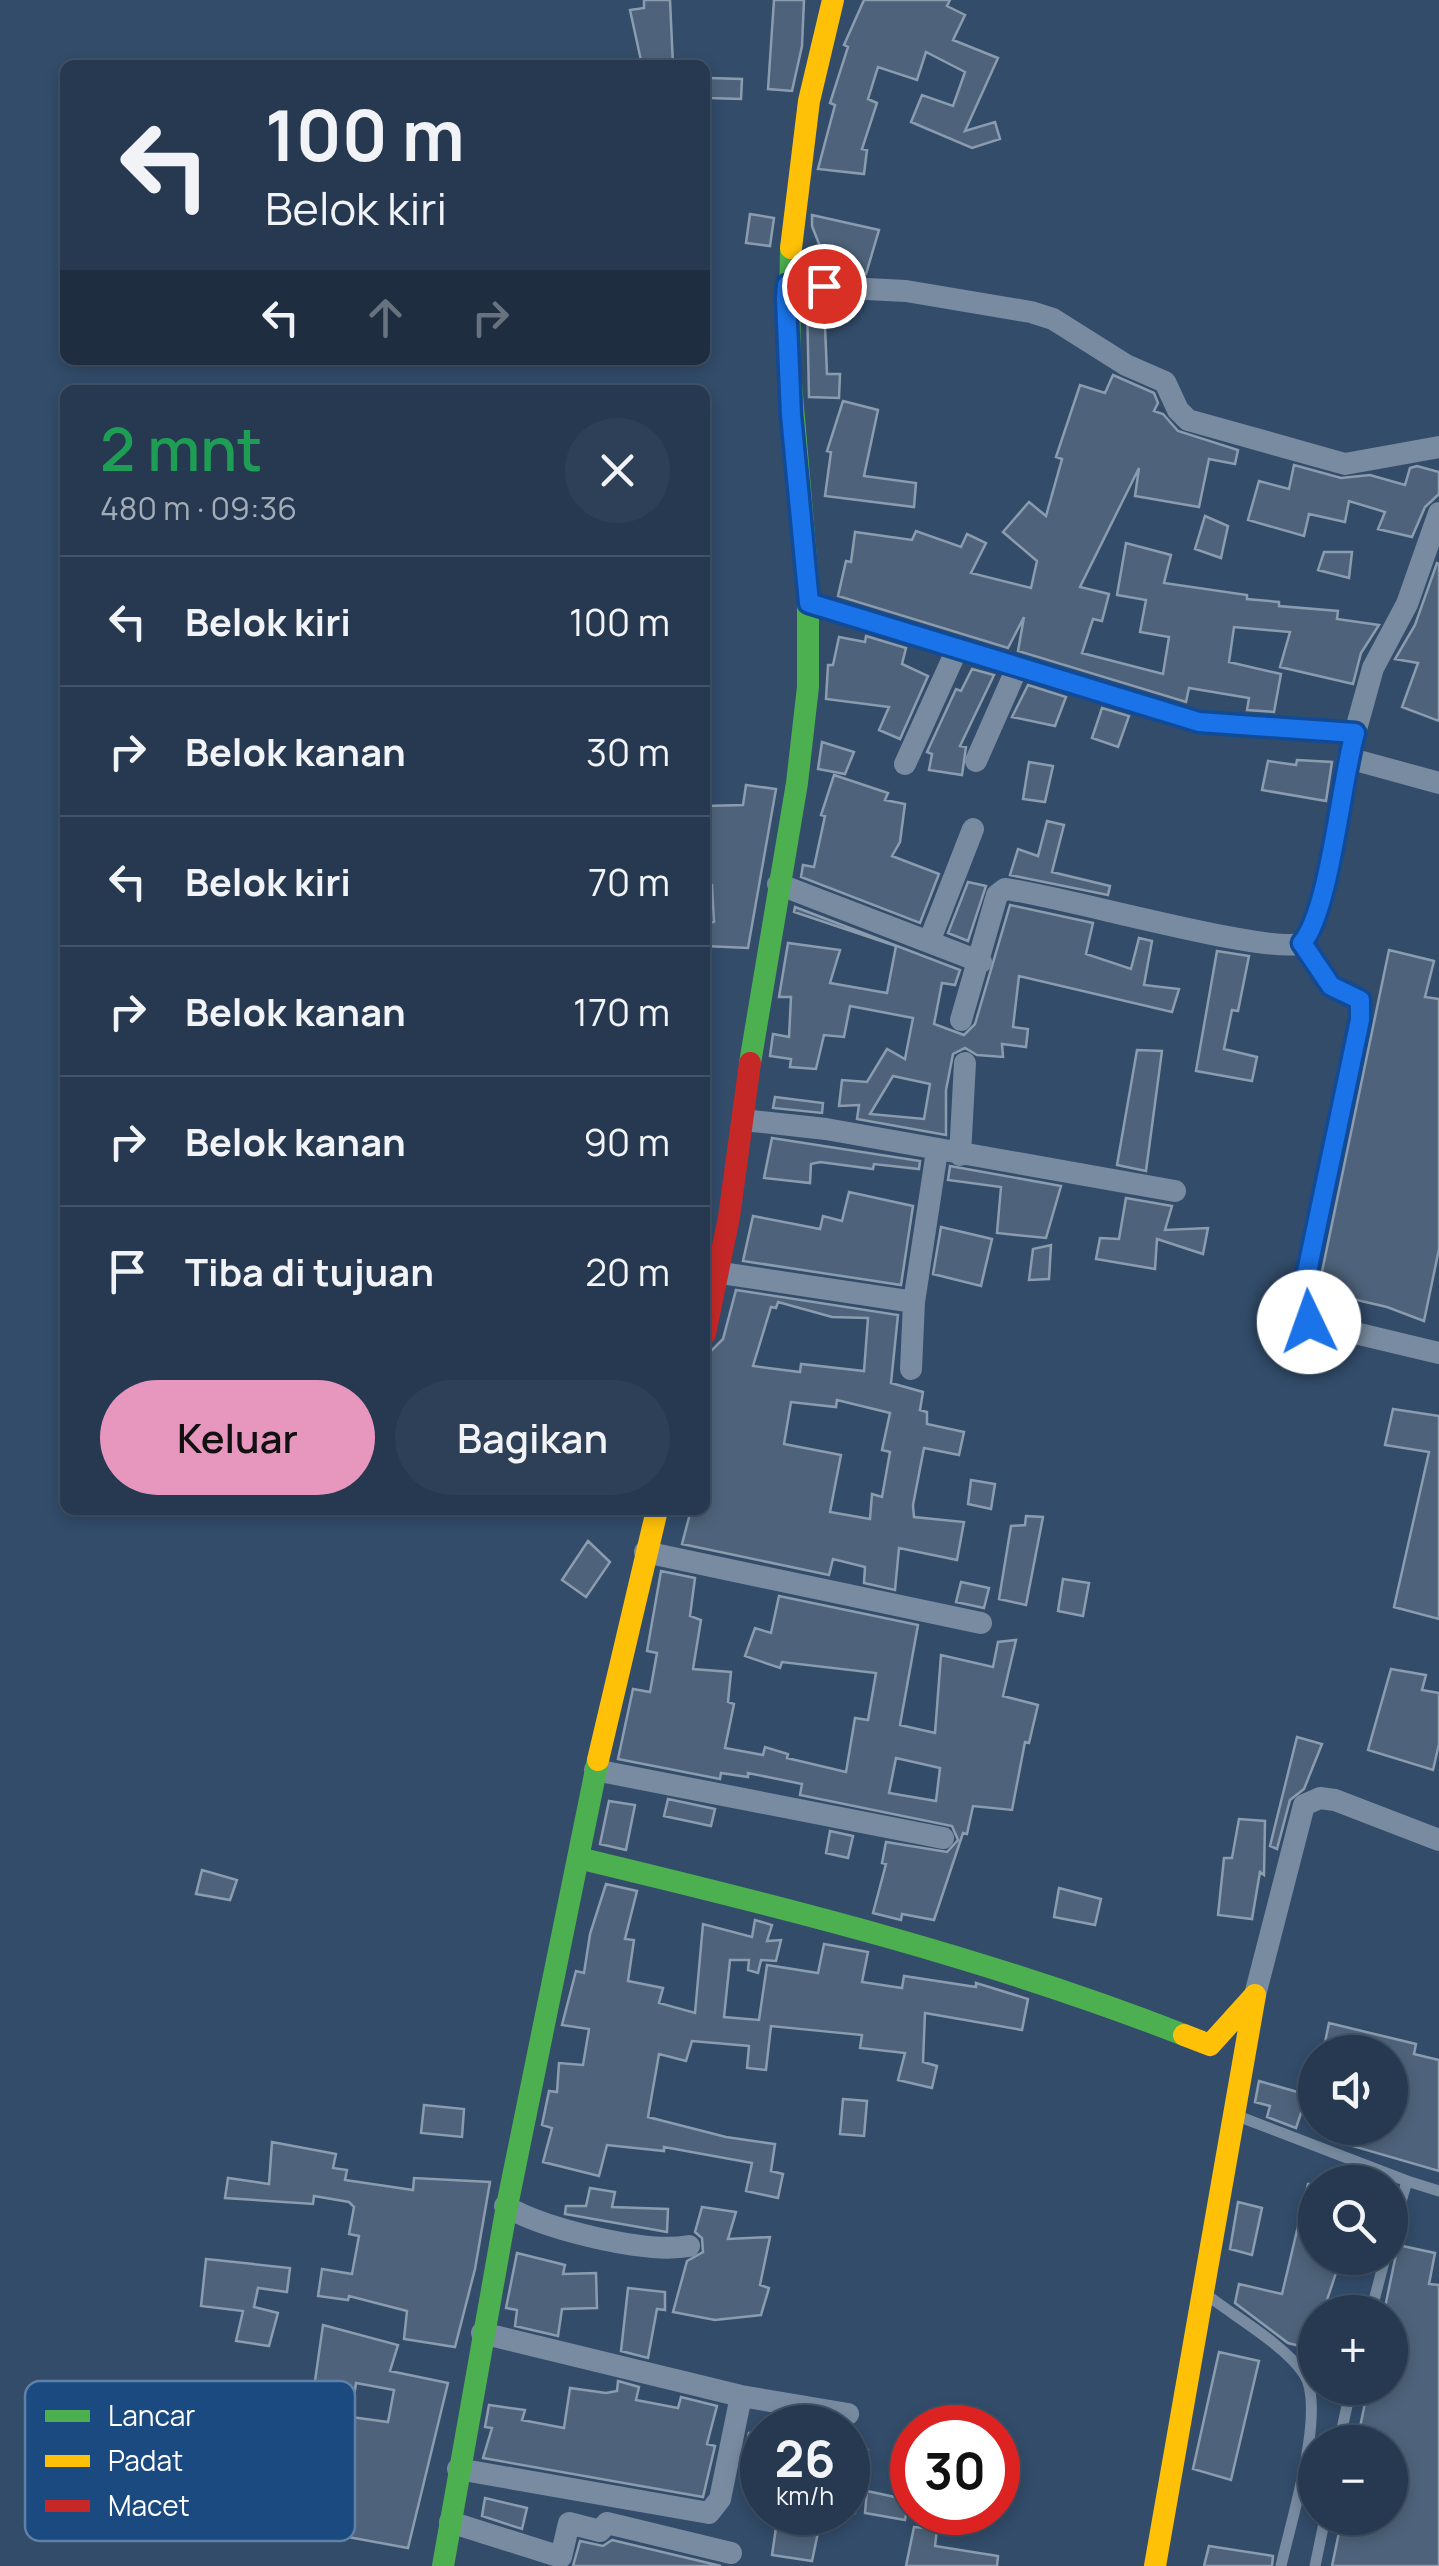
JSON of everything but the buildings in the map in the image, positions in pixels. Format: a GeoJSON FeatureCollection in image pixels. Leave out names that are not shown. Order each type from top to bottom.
{"type":"FeatureCollection","features":[{"type":"Feature","properties":{"kind":"street"},"geometry":{"type":"LineString","coordinates":[[710,1315],[721,1274],[778,884],[805,748],[809,603],[791,415],[787,285],[815,78],[834,0]]}},
{"type":"Feature","properties":{"kind":"street"},"geometry":{"type":"LineString","coordinates":[[787,285],[906,291],[1043,315],[1126,365],[1165,382],[1178,410],[1188,420],[1346,464],[1439,448]]}},
{"type":"Feature","properties":{"kind":"street"},"geometry":{"type":"LineString","coordinates":[[962,1020],[998,892],[1004,888],[1228,936],[1288,946],[1302,943],[1311,929],[1329,864],[1348,758],[1373,668],[1407,604],[1439,513]]}},
{"type":"Feature","properties":{"kind":"street"},"geometry":{"type":"LineString","coordinates":[[809,603],[1199,722],[1355,733]]}},
{"type":"Feature","properties":{"kind":"street"},"geometry":{"type":"LineString","coordinates":[[905,764],[958,647]]}},
{"type":"Feature","properties":{"kind":"street"},"geometry":{"type":"LineString","coordinates":[[976,761],[1018,668]]}},
{"type":"Feature","properties":{"kind":"street"},"geometry":{"type":"LineString","coordinates":[[1348,758],[1439,783]]}},
{"type":"Feature","properties":{"kind":"street"},"geometry":{"type":"LineString","coordinates":[[929,942],[973,830]]}},
{"type":"Feature","properties":{"kind":"street"},"geometry":{"type":"LineString","coordinates":[[778,884],[981,962]]}},
{"type":"Feature","properties":{"kind":"street"},"geometry":{"type":"LineString","coordinates":[[1302,943],[1331,986],[1360,1000],[1360,1020],[1299,1310],[1309,1322],[1439,1354]]}},
{"type":"Feature","properties":{"kind":"street"},"geometry":{"type":"LineString","coordinates":[[911,1368],[914,1302],[965,1063]]}},
{"type":"Feature","properties":{"kind":"street"},"geometry":{"type":"LineString","coordinates":[[743,1120],[826,1129],[1175,1191]]}},
{"type":"Feature","properties":{"kind":"street"},"geometry":{"type":"LineString","coordinates":[[721,1274],[914,1302]]}},
{"type":"Feature","properties":{"kind":"street"},"geometry":{"type":"LineString","coordinates":[[443,2566],[506,2206],[596,1770],[656,1515]]}},
{"type":"Feature","properties":{"kind":"street"},"geometry":{"type":"LineString","coordinates":[[645,1552],[982,1622]]}},
{"type":"Feature","properties":{"kind":"street"},"geometry":{"type":"LineString","coordinates":[[596,1770],[943,1838]]}},
{"type":"Feature","properties":{"kind":"street"},"geometry":{"type":"LineString","coordinates":[[1155,2566],[1255,1995],[1304,1805],[1320,1798],[1334,1800],[1439,1840]]}},
{"type":"Feature","properties":{"kind":"street"},"geometry":{"type":"LineString","coordinates":[[578,1858],[825,1918],[1000,1971],[1210,2045],[1255,1995]]}},
{"type":"Feature","properties":{"kind":"street"},"geometry":{"type":"LineString","coordinates":[[506,2206],[547,2226],[654,2249],[689,2246]]}},
{"type":"Feature","properties":{"kind":"street"},"geometry":{"type":"LineString","coordinates":[[482,2333],[741,2396],[794,2405]]}},
{"type":"Feature","properties":{"kind":"street"},"geometry":{"type":"LineString","coordinates":[[458,2469],[709,2513],[720,2500],[741,2396]]}},
{"type":"Feature","properties":{"kind":"street"},"geometry":{"type":"LineString","coordinates":[[450,2522],[560,2562],[569,2524],[600,2531],[607,2524],[731,2553]]}},
{"type":"Feature","properties":{"kind":"lane"},"geometry":{"type":"LineString","coordinates":[[1235,2114],[1366,2165]]}},
{"type":"Feature","properties":{"kind":"lane"},"geometry":{"type":"LineString","coordinates":[[1408,2181],[1439,2192]]}},
{"type":"Feature","properties":{"kind":"lane"},"geometry":{"type":"LineString","coordinates":[[1204,2292],[1291,2360],[1310,2387],[1310,2422],[1281,2566]]}},
{"type":"Feature","properties":{"kind":"lane"},"geometry":{"type":"LineString","coordinates":[[1315,2566],[1321,2535]]}},
{"type":"Feature","properties":{"kind":"traffic: fast"},"geometry":{"type":"LineString","coordinates":[[750,1063],[797,783],[808,687],[808,582],[789,360],[791,248]]}},
{"type":"Feature","properties":{"kind":"traffic: fast"},"geometry":{"type":"LineString","coordinates":[[443,2566],[506,2211],[598,1760]]}},
{"type":"Feature","properties":{"kind":"traffic: fast"},"geometry":{"type":"LineString","coordinates":[[578,1858],[808,1915],[960,1958],[1184,2035]]}},
{"type":"Feature","properties":{"kind":"traffic: slow"},"geometry":{"type":"LineString","coordinates":[[791,248],[809,101],[833,0]]}},
{"type":"Feature","properties":{"kind":"traffic: slow"},"geometry":{"type":"LineString","coordinates":[[598,1760],[656,1515]]}},
{"type":"Feature","properties":{"kind":"traffic: slow"},"geometry":{"type":"LineString","coordinates":[[1155,2566],[1255,1995],[1210,2045],[1184,2035]]}},
{"type":"Feature","properties":{"kind":"traffic: jam"},"geometry":{"type":"LineString","coordinates":[[710,1310],[729,1217],[750,1063]]}},
{"type":"Feature","properties":{"kind":"route"},"geometry":{"type":"LineString","coordinates":[[824,286],[787,285],[786,299],[791,415],[809,603],[885,622],[1093,693],[1199,722],[1355,733],[1329,864],[1311,929],[1302,943],[1331,986],[1360,1000],[1360,1020],[1299,1310],[1309,1322]]}}]}
